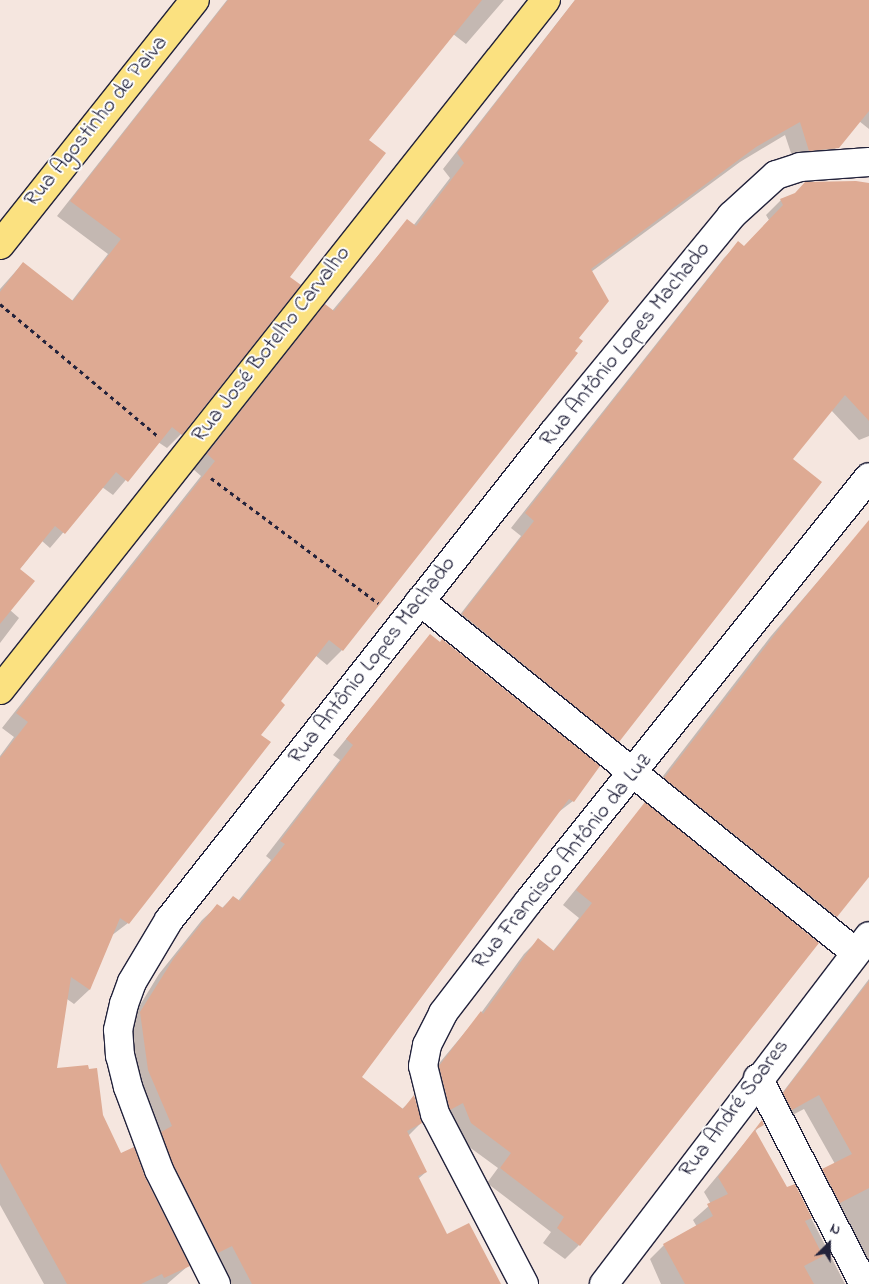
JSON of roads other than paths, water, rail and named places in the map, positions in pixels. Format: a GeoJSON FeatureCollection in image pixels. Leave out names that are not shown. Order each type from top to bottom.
{"type":"FeatureCollection","features":[{"type":"Feature","properties":{"kind":"main road","name":"Rua Agostinho de Paiva"},"geometry":{"type":"LineString","coordinates":[[0,245],[195,0]]}},
{"type":"Feature","properties":{"kind":"main road","name":"Rua José Botelho Carvalho"},"geometry":{"type":"LineString","coordinates":[[0,690],[546,0]]}},
{"type":"Feature","properties":{"kind":"street","name":"Rua Antônio Lopes Machado"},"geometry":{"type":"LineString","coordinates":[[216,1284],[159,1170],[128,1087],[120,1056],[118,1030],[124,1004],[132,982],[168,920],[553,433],[747,200],[776,175],[800,167],[869,162]]}},
{"type":"Feature","properties":{"kind":"street","name":"Rua Francisco Antônio da Luz"},"geometry":{"type":"LineString","coordinates":[[524,1284],[435,1114],[423,1066],[424,1059],[443,1013],[869,477]]}},
{"type":"Feature","properties":{"kind":"street"},"geometry":{"type":"LineString","coordinates":[[420,601],[632,775],[862,944]]}},
{"type":"Feature","properties":{"kind":"street","name":"Rua André Soares"},"geometry":{"type":"LineString","coordinates":[[604,1284],[758,1078],[862,944]]}},
{"type":"Feature","properties":{"kind":"street"},"geometry":{"type":"LineString","coordinates":[[758,1078],[864,1284]]}}]}
